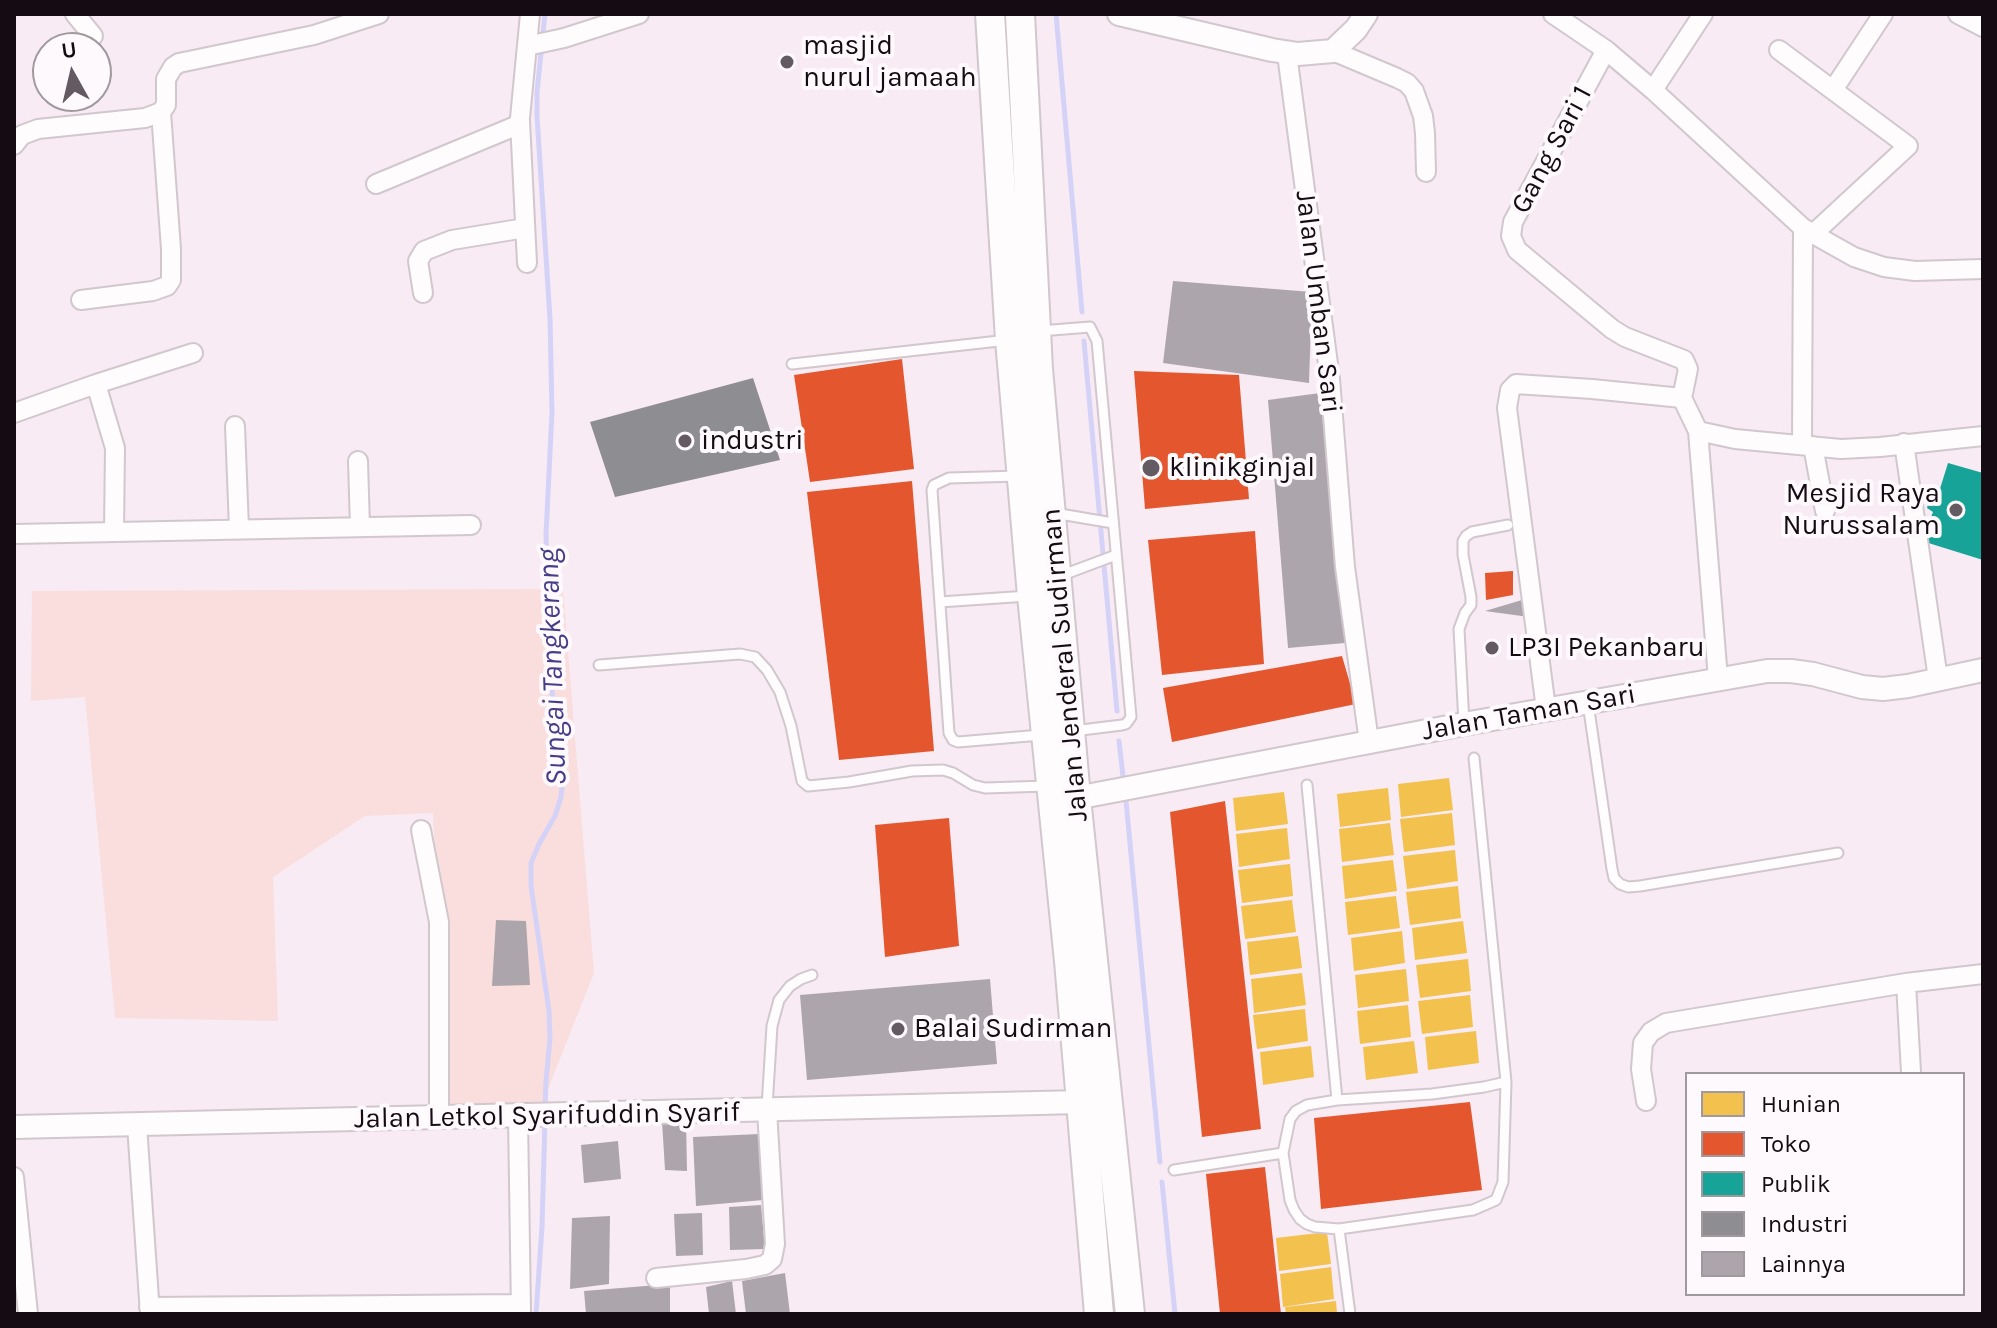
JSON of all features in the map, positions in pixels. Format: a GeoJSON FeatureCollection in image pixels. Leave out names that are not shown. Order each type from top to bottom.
{"type":"FeatureCollection","features":[{"type":"Feature","properties":{"kind":"main road","name":"Jalan Jenderal Sudirman"},"geometry":{"type":"LineString","coordinates":[[990,14],[1010,340],[1032,596],[1058,733],[1130,1314]]}},
{"type":"Feature","properties":{"kind":"main road","name":"Jalan Jenderal Sudirman"},"geometry":{"type":"LineString","coordinates":[[1020,14],[1036,331],[1057,577],[1058,733]]}},
{"type":"Feature","properties":{"kind":"main road","name":"Jalan Jenderal Sudirman"},"geometry":{"type":"LineString","coordinates":[[1064,792],[1081,1102],[1099,1314]]}},
{"type":"Feature","properties":{"kind":"street"},"geometry":{"type":"LineString","coordinates":[[75,14],[90,32]]}},
{"type":"Feature","properties":{"kind":"street"},"geometry":{"type":"LineString","coordinates":[[14,145],[22,135],[38,129],[145,118],[161,112],[166,105],[168,73],[179,63],[314,35],[379,14]]}},
{"type":"Feature","properties":{"kind":"street"},"geometry":{"type":"LineString","coordinates":[[527,263],[520,121],[530,14]]}},
{"type":"Feature","properties":{"kind":"street"},"geometry":{"type":"LineString","coordinates":[[527,46],[564,38],[639,14]]}},
{"type":"Feature","properties":{"kind":"street"},"geometry":{"type":"LineString","coordinates":[[1119,14],[1287,54],[1333,51],[1407,83],[1414,91],[1423,116],[1426,172]]}},
{"type":"Feature","properties":{"kind":"street"},"geometry":{"type":"LineString","coordinates":[[1333,51],[1356,29],[1366,14]]}},
{"type":"Feature","properties":{"kind":"street"},"geometry":{"type":"LineString","coordinates":[[1553,14],[1606,50],[1808,231],[1854,257],[1884,267],[1915,271],[1983,269]]}},
{"type":"Feature","properties":{"kind":"street"},"geometry":{"type":"LineString","coordinates":[[1653,90],[1703,14]]}},
{"type":"Feature","properties":{"kind":"street"},"geometry":{"type":"LineString","coordinates":[[1833,90],[1883,14]]}},
{"type":"Feature","properties":{"kind":"street"},"geometry":{"type":"LineString","coordinates":[[1958,14],[1983,27]]}},
{"type":"Feature","properties":{"kind":"street","name":"Gang Sari 1"},"geometry":{"type":"LineString","coordinates":[[1606,50],[1518,213],[1511,236],[1517,250],[1612,329],[1635,342],[1684,360],[1688,369],[1682,398]]}},
{"type":"Feature","properties":{"kind":"street"},"geometry":{"type":"LineString","coordinates":[[1779,50],[1908,146],[1808,231],[1807,446],[1825,511]]}},
{"type":"Feature","properties":{"kind":"street","name":"Jalan Umban Sari"},"geometry":{"type":"LineString","coordinates":[[1287,54],[1330,379],[1345,567],[1369,742]]}},
{"type":"Feature","properties":{"kind":"street"},"geometry":{"type":"LineString","coordinates":[[81,300],[153,291],[167,286],[171,280],[161,112]]}},
{"type":"Feature","properties":{"kind":"street"},"geometry":{"type":"LineString","coordinates":[[376,184],[514,128],[520,121]]}},
{"type":"Feature","properties":{"kind":"street"},"geometry":{"type":"LineString","coordinates":[[423,293],[418,261],[424,251],[452,240],[525,228]]}},
{"type":"Feature","properties":{"kind":"street"},"geometry":{"type":"LineString","coordinates":[[14,413],[193,353]]}},
{"type":"Feature","properties":{"kind":"street"},"geometry":{"type":"LineString","coordinates":[[96,384],[115,448],[114,531]]}},
{"type":"Feature","properties":{"kind":"street"},"geometry":{"type":"LineString","coordinates":[[1546,709],[1507,408],[1510,390],[1516,384],[1682,398],[1698,431],[1718,679]]}},
{"type":"Feature","properties":{"kind":"street"},"geometry":{"type":"LineString","coordinates":[[235,426],[239,529]]}},
{"type":"Feature","properties":{"kind":"street"},"geometry":{"type":"LineString","coordinates":[[1698,431],[1735,439],[1861,449],[1983,436]]}},
{"type":"Feature","properties":{"kind":"street"},"geometry":{"type":"LineString","coordinates":[[1904,443],[1938,679]]}},
{"type":"Feature","properties":{"kind":"street"},"geometry":{"type":"LineString","coordinates":[[358,461],[360,527]]}},
{"type":"Feature","properties":{"kind":"street"},"geometry":{"type":"LineString","coordinates":[[14,534],[471,525]]}},
{"type":"Feature","properties":{"kind":"street","name":"Jalan Taman Sari"},"geometry":{"type":"LineString","coordinates":[[1064,792],[1143,787],[1464,724],[1767,671],[1813,674],[1862,687],[1883,689],[1983,670]]}},
{"type":"Feature","properties":{"kind":"street"},"geometry":{"type":"LineString","coordinates":[[421,830],[439,922],[439,1118]]}},
{"type":"Feature","properties":{"kind":"street"},"geometry":{"type":"LineString","coordinates":[[1646,1101],[1641,1069],[1643,1043],[1651,1032],[1666,1023],[1906,983],[1983,974]]}},
{"type":"Feature","properties":{"kind":"street"},"geometry":{"type":"LineString","coordinates":[[1906,983],[1911,1072]]}},
{"type":"Feature","properties":{"kind":"street","name":"Jalan Letkol Syarifuddin Syarif"},"geometry":{"type":"LineString","coordinates":[[14,1127],[1081,1102]]}},
{"type":"Feature","properties":{"kind":"street"},"geometry":{"type":"LineString","coordinates":[[656,1278],[746,1269],[765,1265],[772,1259],[775,1244],[767,1110]]}},
{"type":"Feature","properties":{"kind":"street"},"geometry":{"type":"LineString","coordinates":[[137,1125],[149,1310],[521,1309],[522,1116]]}},
{"type":"Feature","properties":{"kind":"street"},"geometry":{"type":"LineString","coordinates":[[14,1177],[28,1314]]}},
{"type":"Feature","properties":{"kind":"lane"},"geometry":{"type":"LineString","coordinates":[[1023,476],[949,478],[934,485],[932,490],[951,737],[958,742],[1122,725],[1131,717],[1113,556],[1095,335],[1086,326],[1036,331]]}},
{"type":"Feature","properties":{"kind":"lane"},"geometry":{"type":"LineString","coordinates":[[792,364],[1010,340]]}},
{"type":"Feature","properties":{"kind":"lane"},"geometry":{"type":"LineString","coordinates":[[1051,512],[1110,522]]}},
{"type":"Feature","properties":{"kind":"lane"},"geometry":{"type":"LineString","coordinates":[[1464,724],[1459,629],[1471,605],[1471,597],[1463,541],[1472,532],[1508,525]]}},
{"type":"Feature","properties":{"kind":"lane"},"geometry":{"type":"LineString","coordinates":[[1057,577],[1113,556]]}},
{"type":"Feature","properties":{"kind":"lane"},"geometry":{"type":"LineString","coordinates":[[940,602],[1032,596]]}},
{"type":"Feature","properties":{"kind":"lane"},"geometry":{"type":"LineString","coordinates":[[599,665],[740,654],[755,657],[780,692],[802,781],[808,786],[900,772],[943,770],[985,788],[1064,792]]}},
{"type":"Feature","properties":{"kind":"lane"},"geometry":{"type":"LineString","coordinates":[[1588,703],[1612,869],[1614,878],[1620,884],[1640,886],[1838,853]]}},
{"type":"Feature","properties":{"kind":"lane"},"geometry":{"type":"LineString","coordinates":[[1474,758],[1506,1082],[1503,1182],[1496,1200],[1473,1210],[1339,1229],[1307,1224],[1294,1210],[1283,1153],[1290,1119],[1296,1111],[1307,1105],[1337,1100],[1432,1094],[1506,1082]]}},
{"type":"Feature","properties":{"kind":"lane"},"geometry":{"type":"LineString","coordinates":[[1307,785],[1337,1100]]}},
{"type":"Feature","properties":{"kind":"lane"},"geometry":{"type":"LineString","coordinates":[[767,1110],[772,1026],[779,1000],[790,986],[812,975]]}},
{"type":"Feature","properties":{"kind":"lane"},"geometry":{"type":"LineString","coordinates":[[1174,1170],[1283,1153]]}},
{"type":"Feature","properties":{"kind":"lane"},"geometry":{"type":"LineString","coordinates":[[1339,1229],[1350,1314]]}},
{"type":"Feature","properties":{"kind":"shaded area"},"geometry":{"type":"Polygon","coordinates":[[[563,589],[594,973],[541,1107],[446,1108],[433,813],[365,816],[273,877],[278,1021],[115,1018],[85,697],[31,701],[32,591],[563,589]]]}},
{"type":"Feature","properties":{"kind":"building: Hunian"},"geometry":{"type":"Polygon","coordinates":[[[1449,778],[1453,810],[1401,817],[1398,784],[1449,778]]]}},
{"type":"Feature","properties":{"kind":"building: Hunian"},"geometry":{"type":"Polygon","coordinates":[[[1388,788],[1391,820],[1340,827],[1337,794],[1388,788]]]}},
{"type":"Feature","properties":{"kind":"building: Hunian"},"geometry":{"type":"Polygon","coordinates":[[[1284,792],[1288,824],[1236,831],[1233,798],[1284,792]]]}},
{"type":"Feature","properties":{"kind":"building: Hunian"},"geometry":{"type":"Polygon","coordinates":[[[1452,813],[1455,845],[1404,852],[1400,819],[1452,813]]]}},
{"type":"Feature","properties":{"kind":"building: Hunian"},"geometry":{"type":"Polygon","coordinates":[[[1390,823],[1394,855],[1342,862],[1339,829],[1390,823]]]}},
{"type":"Feature","properties":{"kind":"building: Hunian"},"geometry":{"type":"Polygon","coordinates":[[[1287,828],[1290,859],[1239,867],[1236,834],[1287,828]]]}},
{"type":"Feature","properties":{"kind":"building: Hunian"},"geometry":{"type":"Polygon","coordinates":[[[1455,850],[1458,881],[1407,889],[1403,856],[1455,850]]]}},
{"type":"Feature","properties":{"kind":"building: Hunian"},"geometry":{"type":"Polygon","coordinates":[[[1393,860],[1397,891],[1345,899],[1342,866],[1393,860]]]}},
{"type":"Feature","properties":{"kind":"building: Hunian"},"geometry":{"type":"Polygon","coordinates":[[[1290,864],[1293,896],[1242,903],[1238,870],[1290,864]]]}},
{"type":"Feature","properties":{"kind":"building: Hunian"},"geometry":{"type":"Polygon","coordinates":[[[1458,886],[1461,918],[1410,925],[1406,892],[1458,886]]]}},
{"type":"Feature","properties":{"kind":"building: Hunian"},"geometry":{"type":"Polygon","coordinates":[[[1396,896],[1400,928],[1348,935],[1345,902],[1396,896]]]}},
{"type":"Feature","properties":{"kind":"building: Hunian"},"geometry":{"type":"Polygon","coordinates":[[[1292,900],[1296,932],[1245,939],[1241,906],[1292,900]]]}},
{"type":"Feature","properties":{"kind":"building: Hunian"},"geometry":{"type":"Polygon","coordinates":[[[1463,921],[1467,953],[1415,960],[1412,928],[1463,921]]]}},
{"type":"Feature","properties":{"kind":"building: Hunian"},"geometry":{"type":"Polygon","coordinates":[[[1402,931],[1405,963],[1354,971],[1351,938],[1402,931]]]}},
{"type":"Feature","properties":{"kind":"building: Hunian"},"geometry":{"type":"Polygon","coordinates":[[[1298,936],[1302,968],[1250,975],[1247,942],[1298,936]]]}},
{"type":"Feature","properties":{"kind":"building: Hunian"},"geometry":{"type":"Polygon","coordinates":[[[1468,959],[1471,991],[1420,998],[1416,965],[1468,959]]]}},
{"type":"Feature","properties":{"kind":"building: Hunian"},"geometry":{"type":"Polygon","coordinates":[[[1406,969],[1409,1001],[1358,1008],[1355,975],[1406,969]]]}},
{"type":"Feature","properties":{"kind":"building: Hunian"},"geometry":{"type":"Polygon","coordinates":[[[1302,973],[1306,1005],[1254,1013],[1251,979],[1302,973]]]}},
{"type":"Feature","properties":{"kind":"building: Hunian"},"geometry":{"type":"Polygon","coordinates":[[[1470,995],[1473,1027],[1422,1034],[1418,1001],[1470,995]]]}},
{"type":"Feature","properties":{"kind":"building: Hunian"},"geometry":{"type":"Polygon","coordinates":[[[1408,1005],[1411,1037],[1360,1044],[1357,1011],[1408,1005]]]}},
{"type":"Feature","properties":{"kind":"building: Hunian"},"geometry":{"type":"Polygon","coordinates":[[[1305,1009],[1308,1041],[1257,1049],[1253,1015],[1305,1009]]]}},
{"type":"Feature","properties":{"kind":"building: Hunian"},"geometry":{"type":"Polygon","coordinates":[[[1476,1031],[1479,1063],[1428,1070],[1425,1037],[1476,1031]]]}},
{"type":"Feature","properties":{"kind":"building: Hunian"},"geometry":{"type":"Polygon","coordinates":[[[1414,1041],[1418,1073],[1366,1080],[1363,1047],[1414,1041]]]}},
{"type":"Feature","properties":{"kind":"building: Hunian"},"geometry":{"type":"Polygon","coordinates":[[[1311,1046],[1314,1077],[1263,1085],[1260,1052],[1311,1046]]]}},
{"type":"Feature","properties":{"kind":"building: Hunian"},"geometry":{"type":"Polygon","coordinates":[[[1327,1232],[1331,1264],[1279,1271],[1276,1238],[1327,1232]]]}},
{"type":"Feature","properties":{"kind":"building: Hunian"},"geometry":{"type":"Polygon","coordinates":[[[1331,1267],[1334,1299],[1283,1307],[1280,1274],[1331,1267]]]}},
{"type":"Feature","properties":{"kind":"building: Hunian"},"geometry":{"type":"Polygon","coordinates":[[[1336,1301],[1337,1314],[1286,1314],[1285,1307],[1336,1301]]]}},
{"type":"Feature","properties":{"kind":"building: Toko"},"geometry":{"type":"Polygon","coordinates":[[[902,359],[914,469],[810,482],[794,375],[902,359]]]}},
{"type":"Feature","properties":{"kind":"building: Toko"},"geometry":{"type":"Polygon","coordinates":[[[1134,371],[1239,375],[1249,499],[1145,509],[1134,371]]]}},
{"type":"Feature","properties":{"kind":"building: Toko"},"geometry":{"type":"Polygon","coordinates":[[[912,481],[934,751],[839,760],[807,492],[912,481]]]}},
{"type":"Feature","properties":{"kind":"building: Toko"},"geometry":{"type":"Polygon","coordinates":[[[1255,531],[1264,664],[1162,675],[1148,540],[1255,531]]]}},
{"type":"Feature","properties":{"kind":"building: Toko"},"geometry":{"type":"Polygon","coordinates":[[[1513,571],[1513,595],[1486,600],[1485,573],[1513,571]]]}},
{"type":"Feature","properties":{"kind":"building: Toko"},"geometry":{"type":"Polygon","coordinates":[[[1342,656],[1356,704],[1172,742],[1163,688],[1342,656]]]}},
{"type":"Feature","properties":{"kind":"building: Toko"},"geometry":{"type":"Polygon","coordinates":[[[1225,801],[1261,1129],[1202,1137],[1170,812],[1225,801]]]}},
{"type":"Feature","properties":{"kind":"building: Toko"},"geometry":{"type":"Polygon","coordinates":[[[949,818],[959,946],[885,957],[875,825],[949,818]]]}},
{"type":"Feature","properties":{"kind":"building: Toko"},"geometry":{"type":"Polygon","coordinates":[[[1470,1102],[1482,1190],[1321,1209],[1314,1118],[1470,1102]]]}},
{"type":"Feature","properties":{"kind":"building: Toko"},"geometry":{"type":"Polygon","coordinates":[[[1265,1167],[1281,1314],[1220,1314],[1206,1174],[1265,1167]]]}},
{"type":"Feature","properties":{"kind":"building: Publik","name":"Mesjid Raya Nurussalam"},"geometry":{"type":"Polygon","coordinates":[[[1948,463],[1983,473],[1983,560],[1922,541],[1933,512],[1927,508],[1932,490],[1939,492],[1948,463]]]}},
{"type":"Feature","properties":{"kind":"building: Industri","name":"industri"},"geometry":{"type":"Polygon","coordinates":[[[753,378],[780,460],[615,497],[590,422],[753,378]]]}},
{"type":"Feature","properties":{"kind":"building: Lainnya"},"geometry":{"type":"Polygon","coordinates":[[[1173,281],[1312,292],[1309,383],[1163,363],[1173,281]]]}},
{"type":"Feature","properties":{"kind":"building: Lainnya"},"geometry":{"type":"Polygon","coordinates":[[[1320,393],[1345,643],[1288,648],[1268,400],[1320,393]]]}},
{"type":"Feature","properties":{"kind":"building: Lainnya"},"geometry":{"type":"Polygon","coordinates":[[[1522,600],[1529,617],[1485,611],[1522,600]]]}},
{"type":"Feature","properties":{"kind":"building: Lainnya"},"geometry":{"type":"Polygon","coordinates":[[[496,920],[526,921],[530,985],[492,986],[496,920]]]}},
{"type":"Feature","properties":{"kind":"building: Lainnya","name":"Balai Sudirman"},"geometry":{"type":"Polygon","coordinates":[[[990,979],[997,1064],[807,1080],[800,995],[990,979]]]}},
{"type":"Feature","properties":{"kind":"building: Lainnya"},"geometry":{"type":"Polygon","coordinates":[[[686,1119],[687,1171],[665,1170],[662,1121],[686,1119]]]}},
{"type":"Feature","properties":{"kind":"building: Lainnya"},"geometry":{"type":"Polygon","coordinates":[[[759,1134],[763,1200],[696,1206],[693,1137],[759,1134]]]}},
{"type":"Feature","properties":{"kind":"building: Lainnya"},"geometry":{"type":"Polygon","coordinates":[[[618,1141],[621,1179],[584,1183],[581,1145],[618,1141]]]}},
{"type":"Feature","properties":{"kind":"building: Lainnya"},"geometry":{"type":"Polygon","coordinates":[[[761,1205],[765,1249],[730,1250],[729,1207],[761,1205]]]}},
{"type":"Feature","properties":{"kind":"building: Lainnya"},"geometry":{"type":"Polygon","coordinates":[[[702,1213],[703,1255],[676,1256],[674,1214],[702,1213]]]}},
{"type":"Feature","properties":{"kind":"building: Lainnya"},"geometry":{"type":"Polygon","coordinates":[[[610,1216],[609,1284],[570,1289],[572,1218],[610,1216]]]}},
{"type":"Feature","properties":{"kind":"building: Lainnya"},"geometry":{"type":"Polygon","coordinates":[[[785,1273],[790,1314],[746,1314],[742,1281],[785,1273]]]}},
{"type":"Feature","properties":{"kind":"building: Lainnya"},"geometry":{"type":"Polygon","coordinates":[[[732,1281],[736,1314],[709,1314],[706,1287],[732,1281]]]}},
{"type":"Feature","properties":{"kind":"building: Lainnya"},"geometry":{"type":"Polygon","coordinates":[[[670,1284],[670,1314],[586,1314],[584,1291],[670,1284]]]}},
{"type":"Feature","properties":{"kind":"waterway","name":"Sungai Tangkerang"},"geometry":{"type":"LineString","coordinates":[[545,14],[537,116],[550,319],[552,412],[546,534],[552,692],[563,776],[555,816],[531,863],[531,886],[549,1011],[545,1109]]}},
{"type":"Feature","properties":{"kind":"waterway"},"geometry":{"type":"LineString","coordinates":[[1056,14],[1082,312]]}},
{"type":"Feature","properties":{"kind":"waterway"},"geometry":{"type":"LineString","coordinates":[[1084,341],[1117,711]]}},
{"type":"Feature","properties":{"kind":"waterway"},"geometry":{"type":"LineString","coordinates":[[1119,741],[1123,776]]}},
{"type":"Feature","properties":{"kind":"waterway"},"geometry":{"type":"LineString","coordinates":[[1126,801],[1160,1162]]}},
{"type":"Feature","properties":{"kind":"waterway","name":"Sungai Tangkerang"},"geometry":{"type":"LineString","coordinates":[[536,1314],[545,1119]]}},
{"type":"Feature","properties":{"kind":"waterway"},"geometry":{"type":"LineString","coordinates":[[1162,1182],[1175,1314]]}},
{"type":"Feature","properties":{"kind":"place","name":"masjid nurul jamaah"},"geometry":{"type":"Point","coordinates":[787,62]}},
{"type":"Feature","properties":{"kind":"place","name":"industri"},"geometry":{"type":"Point","coordinates":[685,441]}},
{"type":"Feature","properties":{"kind":"place","name":"klinikginjal"},"geometry":{"type":"Point","coordinates":[1151,468]}},
{"type":"Feature","properties":{"kind":"place","name":"Mesjid Raya Nurussalam"},"geometry":{"type":"Point","coordinates":[1956,510]}},
{"type":"Feature","properties":{"kind":"place","name":"LP3I Pekanbaru"},"geometry":{"type":"Point","coordinates":[1492,648]}},
{"type":"Feature","properties":{"kind":"place","name":"Balai Sudirman"},"geometry":{"type":"Point","coordinates":[898,1029]}}]}
